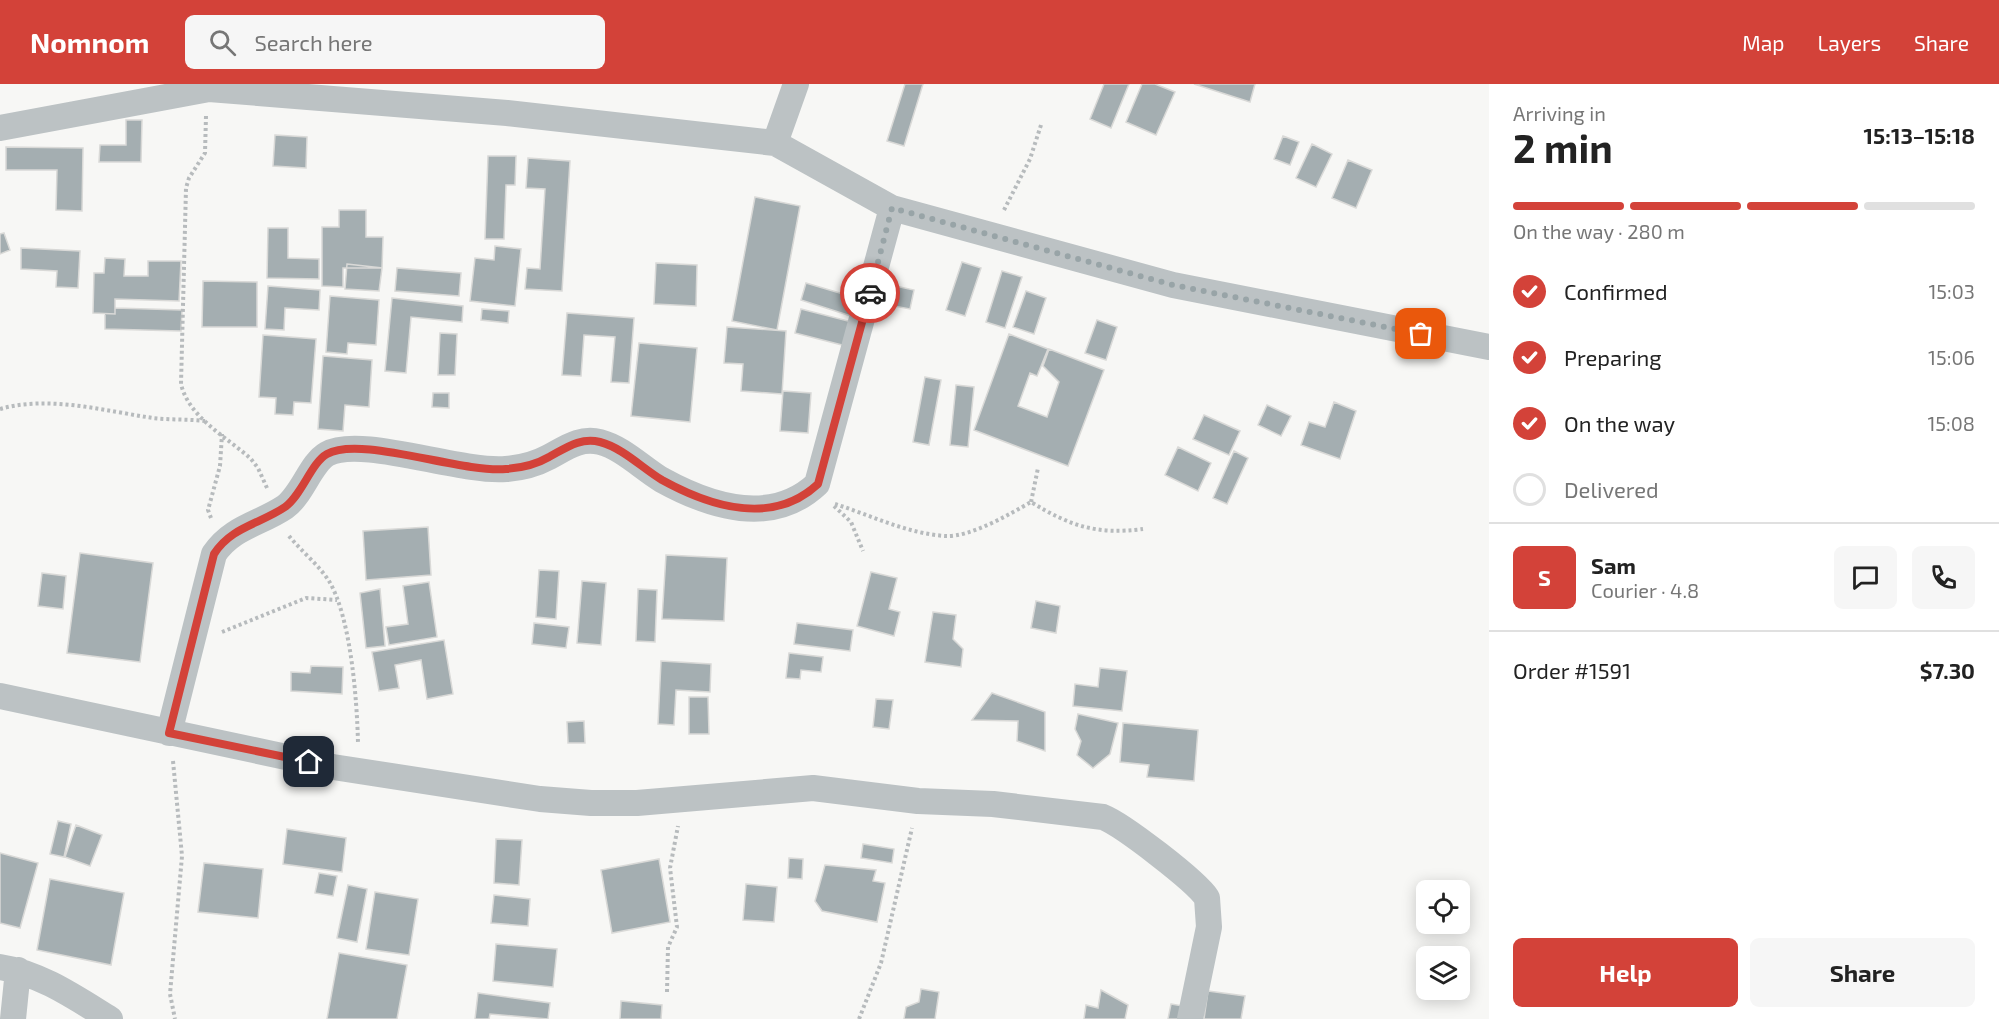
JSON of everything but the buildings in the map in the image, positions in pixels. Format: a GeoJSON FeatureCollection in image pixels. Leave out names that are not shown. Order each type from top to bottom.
{"type":"FeatureCollection","features":[{"type":"Feature","properties":{"kind":"street"},"geometry":{"type":"LineString","coordinates":[[775,143],[796,84]]}},
{"type":"Feature","properties":{"kind":"street"},"geometry":{"type":"LineString","coordinates":[[0,128],[199,86],[507,113],[775,143],[892,208],[1173,285],[1489,347]]}},
{"type":"Feature","properties":{"kind":"street"},"geometry":{"type":"LineString","coordinates":[[169,733],[211,561],[219,546],[232,534],[291,502],[325,455],[338,450],[352,447],[377,450],[446,464],[492,470],[523,466],[548,458],[569,445],[592,441],[613,448],[663,480],[705,499],[739,508],[765,509],[787,505],[806,495],[818,484],[892,208]]}},
{"type":"Feature","properties":{"kind":"street"},"geometry":{"type":"LineString","coordinates":[[0,696],[359,771],[540,799],[591,803],[686,799],[813,788],[918,801],[993,804],[1103,817],[1134,834],[1207,898],[1209,927],[1190,1019]]}},
{"type":"Feature","properties":{"kind":"street"},"geometry":{"type":"LineString","coordinates":[[13,1019],[9,968],[42,980],[110,1019]]}},
{"type":"Feature","properties":{"kind":"path"},"geometry":{"type":"LineString","coordinates":[[199,86],[205,153],[189,178],[186,188],[180,370],[184,396],[196,413],[258,468],[276,512],[290,537],[328,580],[338,600],[356,689],[359,771]]}},
{"type":"Feature","properties":{"kind":"path"},"geometry":{"type":"LineString","coordinates":[[991,235],[1029,159],[1041,125]]}},
{"type":"Feature","properties":{"kind":"path"},"geometry":{"type":"LineString","coordinates":[[0,409],[14,405],[78,406],[157,418],[206,421]]}},
{"type":"Feature","properties":{"kind":"path"},"geometry":{"type":"LineString","coordinates":[[219,546],[208,510],[220,466],[222,434]]}},
{"type":"Feature","properties":{"kind":"path"},"geometry":{"type":"LineString","coordinates":[[863,551],[851,522],[831,503],[909,528],[948,536],[994,523],[1031,502],[1038,468]]}},
{"type":"Feature","properties":{"kind":"path"},"geometry":{"type":"LineString","coordinates":[[1031,502],[1062,521],[1113,533],[1143,529]]}},
{"type":"Feature","properties":{"kind":"path"},"geometry":{"type":"LineString","coordinates":[[189,651],[200,642],[306,598],[338,600]]}},
{"type":"Feature","properties":{"kind":"path"},"geometry":{"type":"LineString","coordinates":[[169,733],[178,786],[182,856],[170,994],[175,1019]]}},
{"type":"Feature","properties":{"kind":"path"},"geometry":{"type":"LineString","coordinates":[[667,992],[668,947],[677,927],[670,868],[686,799]]}},
{"type":"Feature","properties":{"kind":"path"},"geometry":{"type":"LineString","coordinates":[[859,1019],[880,963],[918,801]]}},
{"type":"Feature","properties":{"kind":"way so far"},"geometry":{"type":"LineString","coordinates":[[870,293],[892,208],[1173,285],[1421,334]]}},
{"type":"Feature","properties":{"kind":"route"},"geometry":{"type":"LineString","coordinates":[[309,762],[169,733],[214,554],[232,534],[284,508],[291,502],[325,455],[352,447],[492,470],[523,466],[548,458],[569,445],[592,441],[613,448],[663,480],[705,499],[739,508],[765,509],[787,505],[806,495],[818,484],[870,293]]}}]}
